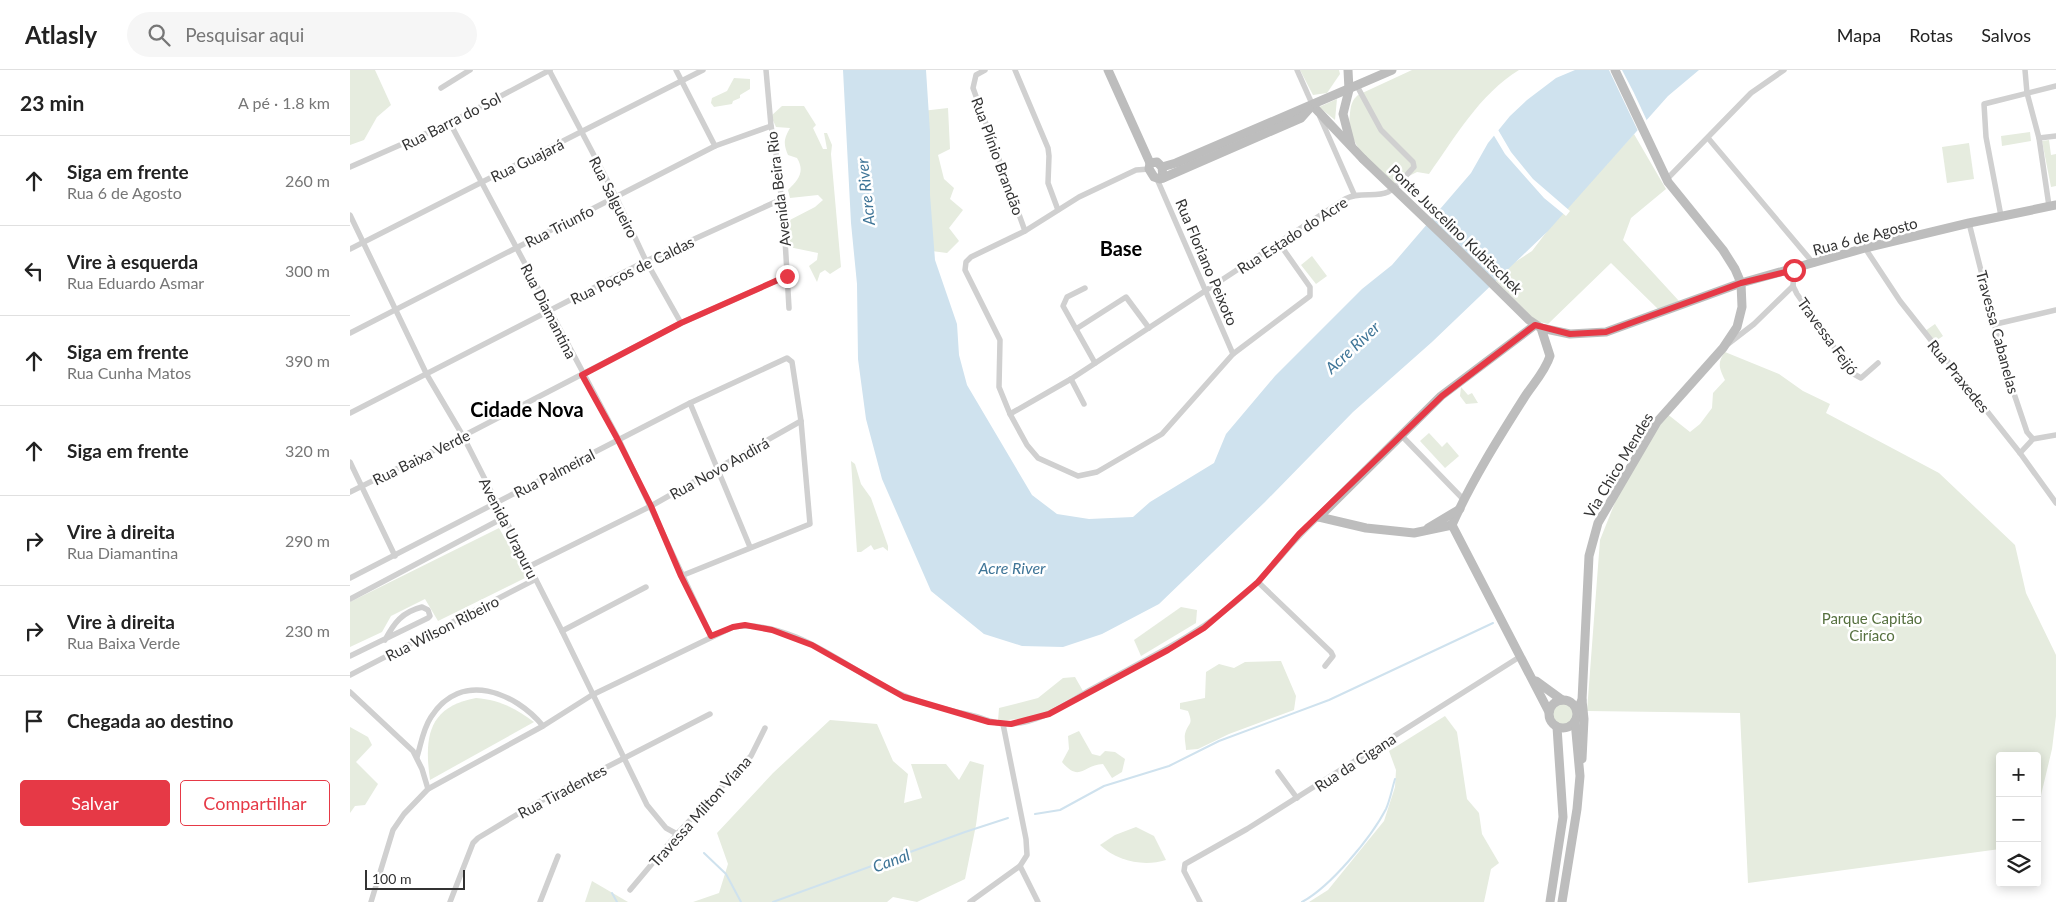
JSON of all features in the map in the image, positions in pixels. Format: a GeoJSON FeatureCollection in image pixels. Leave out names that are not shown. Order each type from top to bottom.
{"type":"FeatureCollection","features":[{"type":"Feature","properties":{"kind":"main road","name":"Rua Floriano Peixoto"},"geometry":{"type":"LineString","coordinates":[[1108,70],[1149,166],[1160,178]]}},
{"type":"Feature","properties":{"kind":"main road"},"geometry":{"type":"LineString","coordinates":[[1348,70],[1353,88],[1343,114],[1351,145]]}},
{"type":"Feature","properties":{"kind":"main road"},"geometry":{"type":"LineString","coordinates":[[1149,166],[1157,162],[1162,166],[1176,163],[1313,106],[1392,70]]}},
{"type":"Feature","properties":{"kind":"main road"},"geometry":{"type":"LineString","coordinates":[[1615,70],[1666,178],[1723,250],[1735,268],[1741,283]]}},
{"type":"Feature","properties":{"kind":"main road"},"geometry":{"type":"LineString","coordinates":[[1160,178],[1301,118],[1313,106]]}},
{"type":"Feature","properties":{"kind":"main road","name":"Ponte Juscelino Kubitschek"},"geometry":{"type":"LineString","coordinates":[[1313,106],[1364,159],[1535,324]]}},
{"type":"Feature","properties":{"kind":"main road","name":"Rua Floriano Peixoto"},"geometry":{"type":"LineString","coordinates":[[1160,178],[1162,166]]}},
{"type":"Feature","properties":{"kind":"main road","name":"Rua 6 de Agosto"},"geometry":{"type":"LineString","coordinates":[[1535,324],[1570,334],[1606,332],[1741,283],[1794,270],[1865,248],[1969,222],[2052,205]]}},
{"type":"Feature","properties":{"kind":"main road","name":"Via Chico Mendes"},"geometry":{"type":"LineString","coordinates":[[1577,710],[1582,700],[1589,556],[1598,523],[1657,422],[1723,348],[1741,318],[1741,283]]}},
{"type":"Feature","properties":{"kind":"main road"},"geometry":{"type":"LineString","coordinates":[[1319,517],[1442,396],[1535,324],[1549,351],[1547,364],[1524,398],[1462,504],[1452,525]]}},
{"type":"Feature","properties":{"kind":"main road"},"geometry":{"type":"LineString","coordinates":[[1420,532],[1462,504]]}},
{"type":"Feature","properties":{"kind":"main road"},"geometry":{"type":"LineString","coordinates":[[1319,517],[1366,528],[1420,532],[1452,525]]}},
{"type":"Feature","properties":{"kind":"main road"},"geometry":{"type":"LineString","coordinates":[[1452,525],[1522,656],[1549,712],[1551,721],[1557,727],[1563,817],[1550,902]]}},
{"type":"Feature","properties":{"kind":"main road"},"geometry":{"type":"LineString","coordinates":[[1532,677],[1564,700],[1573,704],[1577,710],[1575,721],[1580,776]]}},
{"type":"Feature","properties":{"kind":"main road"},"geometry":{"type":"LineString","coordinates":[[1549,712],[1552,704],[1574,698],[1582,687]]}},
{"type":"Feature","properties":{"kind":"main road"},"geometry":{"type":"LineString","coordinates":[[1562,902],[1577,809],[1583,747],[1582,700]]}},
{"type":"Feature","properties":{"kind":"main road"},"geometry":{"type":"LineString","coordinates":[[1557,727],[1568,727],[1575,721]]}},
{"type":"Feature","properties":{"kind":"street"},"geometry":{"type":"LineString","coordinates":[[441,88],[470,70]]}},
{"type":"Feature","properties":{"kind":"street","name":"Rua Barra do Sol"},"geometry":{"type":"LineString","coordinates":[[350,167],[379,156],[450,123],[549,70]]}},
{"type":"Feature","properties":{"kind":"street","name":"Rua Salgueiro"},"geometry":{"type":"LineString","coordinates":[[549,70],[616,197],[646,261],[681,323]]}},
{"type":"Feature","properties":{"kind":"street"},"geometry":{"type":"LineString","coordinates":[[676,70],[715,146]]}},
{"type":"Feature","properties":{"kind":"street","name":"Rua Guajará"},"geometry":{"type":"LineString","coordinates":[[350,249],[703,70]]}},
{"type":"Feature","properties":{"kind":"street","name":"Avenida Beira Rio"},"geometry":{"type":"LineString","coordinates":[[766,70],[770,126],[777,159],[782,200],[789,308]]}},
{"type":"Feature","properties":{"kind":"street","name":"Rua Plínio Brandão"},"geometry":{"type":"LineString","coordinates":[[985,70],[976,75],[973,88],[1025,231]]}},
{"type":"Feature","properties":{"kind":"street"},"geometry":{"type":"LineString","coordinates":[[1015,70],[1048,148],[1048,183],[1058,210]]}},
{"type":"Feature","properties":{"kind":"street"},"geometry":{"type":"LineString","coordinates":[[1298,70],[1313,106]]}},
{"type":"Feature","properties":{"kind":"street"},"geometry":{"type":"LineString","coordinates":[[1666,178],[1751,94],[1784,70]]}},
{"type":"Feature","properties":{"kind":"street"},"geometry":{"type":"LineString","coordinates":[[2024,70],[2027,93],[2039,138],[2052,205]]}},
{"type":"Feature","properties":{"kind":"street"},"geometry":{"type":"LineString","coordinates":[[2001,216],[1986,137],[1984,104],[2056,86]]}},
{"type":"Feature","properties":{"kind":"street","name":"Rua Estado do Acre"},"geometry":{"type":"LineString","coordinates":[[1010,414],[1071,380],[1354,194],[1388,192],[1414,165],[1409,157],[1381,130],[1353,88]]}},
{"type":"Feature","properties":{"kind":"street"},"geometry":{"type":"LineString","coordinates":[[1320,115],[1354,194]]}},
{"type":"Feature","properties":{"kind":"street","name":"Rua Diamantina"},"geometry":{"type":"LineString","coordinates":[[450,123],[618,440],[651,506],[681,576],[711,636]]}},
{"type":"Feature","properties":{"kind":"street","name":"Rua Triunfo"},"geometry":{"type":"LineString","coordinates":[[350,333],[715,146],[770,126]]}},
{"type":"Feature","properties":{"kind":"street"},"geometry":{"type":"LineString","coordinates":[[2039,138],[2056,136]]}},
{"type":"Feature","properties":{"kind":"street"},"geometry":{"type":"LineString","coordinates":[[1708,138],[1814,264]]}},
{"type":"Feature","properties":{"kind":"street"},"geometry":{"type":"LineString","coordinates":[[1149,166],[1136,170],[1079,197],[1025,231],[971,257],[966,262],[965,270],[1000,340],[999,387],[1010,414],[1027,445],[1038,458],[1066,472],[1078,476],[1088,476],[1111,465],[1162,434],[1234,354],[1308,299],[1311,290],[1278,243]]}},
{"type":"Feature","properties":{"kind":"street","name":"Rua Floriano Peixoto"},"geometry":{"type":"LineString","coordinates":[[1160,178],[1205,293],[1234,354]]}},
{"type":"Feature","properties":{"kind":"street","name":"Rua Poços de Caldas"},"geometry":{"type":"LineString","coordinates":[[350,413],[646,261],[782,200]]}},
{"type":"Feature","properties":{"kind":"street","name":"Avenida Urapuru"},"geometry":{"type":"LineString","coordinates":[[350,215],[427,375],[463,436],[534,580],[562,630],[623,759],[653,815],[666,828],[677,834]]}},
{"type":"Feature","properties":{"kind":"street","name":"Travessa Cabanelas"},"geometry":{"type":"LineString","coordinates":[[1969,222],[2006,370],[2027,432],[2033,440]]}},
{"type":"Feature","properties":{"kind":"street","name":"Rua Praxedes"},"geometry":{"type":"LineString","coordinates":[[1865,248],[1900,301],[2020,453],[2056,503]]}},
{"type":"Feature","properties":{"kind":"street","name":"Travessa Feijó"},"geometry":{"type":"LineString","coordinates":[[1794,270],[1793,286],[1853,374],[1861,378],[1878,363]]}},
{"type":"Feature","properties":{"kind":"street","name":"Rua Baixa Verde"},"geometry":{"type":"LineString","coordinates":[[350,492],[463,436],[681,323],[787,276]]}},
{"type":"Feature","properties":{"kind":"street"},"geometry":{"type":"LineString","coordinates":[[1723,348],[1754,324],[1793,286]]}},
{"type":"Feature","properties":{"kind":"street"},"geometry":{"type":"LineString","coordinates":[[1085,288],[1067,297],[1064,301],[1065,313],[1095,364]]}},
{"type":"Feature","properties":{"kind":"street"},"geometry":{"type":"LineString","coordinates":[[1076,329],[1124,298],[1127,298],[1149,328]]}},
{"type":"Feature","properties":{"kind":"street"},"geometry":{"type":"LineString","coordinates":[[1996,324],[2056,310]]}},
{"type":"Feature","properties":{"kind":"street","name":"Rua Palmeiral"},"geometry":{"type":"LineString","coordinates":[[350,578],[618,440],[787,358],[792,362],[801,422]]}},
{"type":"Feature","properties":{"kind":"street"},"geometry":{"type":"LineString","coordinates":[[1071,380],[1084,404]]}},
{"type":"Feature","properties":{"kind":"street"},"geometry":{"type":"LineString","coordinates":[[690,404],[750,547]]}},
{"type":"Feature","properties":{"kind":"street"},"geometry":{"type":"LineString","coordinates":[[681,576],[810,524],[801,422]]}},
{"type":"Feature","properties":{"kind":"street","name":"Rua Novo Andirá"},"geometry":{"type":"LineString","coordinates":[[528,567],[651,506],[801,422]]}},
{"type":"Feature","properties":{"kind":"street"},"geometry":{"type":"LineString","coordinates":[[1401,435],[1462,504]]}},
{"type":"Feature","properties":{"kind":"street"},"geometry":{"type":"LineString","coordinates":[[2020,453],[2033,440],[2056,436]]}},
{"type":"Feature","properties":{"kind":"street"},"geometry":{"type":"LineString","coordinates":[[350,462],[394,556]]}},
{"type":"Feature","properties":{"kind":"street"},"geometry":{"type":"LineString","coordinates":[[371,902],[393,830],[404,814],[428,789],[543,726],[592,695],[733,627],[745,625],[772,630],[812,645],[904,697],[942,709],[1003,724],[1021,723],[1049,714],[1168,650],[1204,628],[1258,582],[1299,534],[1319,517]]}},
{"type":"Feature","properties":{"kind":"street"},"geometry":{"type":"LineString","coordinates":[[350,599],[503,518]]}},
{"type":"Feature","properties":{"kind":"street","name":"Rua Wilson Ribeiro"},"geometry":{"type":"LineString","coordinates":[[350,675],[534,580]]}},
{"type":"Feature","properties":{"kind":"street"},"geometry":{"type":"LineString","coordinates":[[1258,582],[1331,652],[1333,656],[1325,666]]}},
{"type":"Feature","properties":{"kind":"street"},"geometry":{"type":"LineString","coordinates":[[562,630],[646,587]]}},
{"type":"Feature","properties":{"kind":"street","name":"Rua Wilson Ribeiro"},"geometry":{"type":"LineString","coordinates":[[350,656],[385,640],[428,618],[430,616],[428,610],[422,607],[405,613],[396,621],[385,640]]}},
{"type":"Feature","properties":{"kind":"street","name":"Rua da Cigana"},"geometry":{"type":"LineString","coordinates":[[1200,902],[1184,871],[1185,864],[1297,798],[1522,656]]}},
{"type":"Feature","properties":{"kind":"street"},"geometry":{"type":"LineString","coordinates":[[417,757],[427,724],[432,715],[449,699],[460,693],[486,690],[504,695],[528,709],[543,726]]}},
{"type":"Feature","properties":{"kind":"street"},"geometry":{"type":"LineString","coordinates":[[350,692],[417,757],[428,789]]}},
{"type":"Feature","properties":{"kind":"street","name":"Rua Tiradentes"},"geometry":{"type":"LineString","coordinates":[[450,902],[473,843],[478,838],[531,806],[710,714]]}},
{"type":"Feature","properties":{"kind":"street"},"geometry":{"type":"LineString","coordinates":[[970,902],[1020,866],[1027,855],[1027,845],[1003,724]]}},
{"type":"Feature","properties":{"kind":"street","name":"Travessa Milton Viana"},"geometry":{"type":"LineString","coordinates":[[630,890],[677,834],[752,756],[765,728]]}},
{"type":"Feature","properties":{"kind":"street"},"geometry":{"type":"LineString","coordinates":[[1278,772],[1297,798]]}},
{"type":"Feature","properties":{"kind":"street"},"geometry":{"type":"LineString","coordinates":[[540,902],[558,856]]}},
{"type":"Feature","properties":{"kind":"street"},"geometry":{"type":"LineString","coordinates":[[1020,866],[1038,902]]}},
{"type":"Feature","properties":{"kind":"green space"},"geometry":{"type":"Polygon","coordinates":[[[350,70],[375,70],[391,105],[377,117],[364,140],[350,145],[350,70]]]}},
{"type":"Feature","properties":{"kind":"green space"},"geometry":{"type":"Polygon","coordinates":[[[1300,70],[1339,70],[1340,74],[1327,93],[1313,95],[1300,70]]]}},
{"type":"Feature","properties":{"kind":"green space"},"geometry":{"type":"Polygon","coordinates":[[[1412,70],[1519,70],[1492,91],[1480,104],[1429,174],[1417,172],[1393,184],[1369,161],[1356,144],[1350,124],[1350,110],[1353,101],[1358,95],[1412,70]]]}},
{"type":"Feature","properties":{"kind":"green space"},"geometry":{"type":"Polygon","coordinates":[[[734,78],[750,79],[750,89],[740,95],[740,98],[733,101],[732,104],[714,107],[711,103],[712,98],[727,91],[734,78]]]}},
{"type":"Feature","properties":{"kind":"green space"},"geometry":{"type":"Polygon","coordinates":[[[1337,99],[1335,120],[1319,107],[1337,99]]]}},
{"type":"Feature","properties":{"kind":"green space"},"geometry":{"type":"Polygon","coordinates":[[[782,106],[804,106],[816,125],[813,128],[823,149],[827,149],[824,133],[827,133],[832,145],[831,154],[841,267],[830,274],[825,270],[820,273],[817,282],[809,266],[817,260],[818,253],[789,247],[786,222],[815,207],[823,200],[818,195],[790,198],[788,190],[798,179],[801,167],[797,158],[788,155],[785,147],[785,138],[790,128],[776,127],[771,116],[782,106]]]}},
{"type":"Feature","properties":{"kind":"green space"},"geometry":{"type":"Polygon","coordinates":[[[948,108],[950,149],[938,155],[944,179],[954,188],[950,199],[963,210],[949,228],[959,241],[947,253],[924,250],[922,111],[948,108]]]}},
{"type":"Feature","properties":{"kind":"green space"},"geometry":{"type":"Polygon","coordinates":[[[2030,132],[2031,141],[2002,146],[2001,136],[2030,132]]]}},
{"type":"Feature","properties":{"kind":"green space"},"geometry":{"type":"Polygon","coordinates":[[[1634,134],[1666,189],[1631,218],[1623,240],[1679,301],[1658,309],[1611,263],[1548,324],[1536,321],[1492,277],[1532,251],[1558,217],[1634,134]]]}},
{"type":"Feature","properties":{"kind":"green space"},"geometry":{"type":"Polygon","coordinates":[[[2049,140],[2051,155],[2056,154],[2056,186],[2051,187],[2042,141],[2049,140]]]}},
{"type":"Feature","properties":{"kind":"green space"},"geometry":{"type":"Polygon","coordinates":[[[1969,143],[1974,179],[1947,183],[1942,147],[1969,143]]]}},
{"type":"Feature","properties":{"kind":"green space"},"geometry":{"type":"Polygon","coordinates":[[[1312,256],[1327,276],[1316,284],[1301,265],[1312,256]]]}},
{"type":"Feature","properties":{"kind":"green space"},"geometry":{"type":"Polygon","coordinates":[[[1935,324],[1943,336],[1933,343],[1925,331],[1935,324]]]}},
{"type":"Feature","properties":{"kind":"green space","name":"Parque Capitão Ciríaco"},"geometry":{"type":"Polygon","coordinates":[[[1725,352],[1779,374],[1803,391],[1830,404],[1826,413],[1939,473],[2015,545],[2026,593],[2056,655],[2056,716],[2052,749],[2041,795],[2041,752],[1996,752],[1996,850],[1748,883],[1740,713],[1587,711],[1600,540],[1626,475],[1666,413],[1690,432],[1700,424],[1712,408],[1713,393],[1725,380],[1721,372],[1721,359],[1725,352]]]}},
{"type":"Feature","properties":{"kind":"green space"},"geometry":{"type":"Polygon","coordinates":[[[1461,387],[1468,395],[1472,393],[1478,403],[1466,404],[1460,396],[1461,387]]]}},
{"type":"Feature","properties":{"kind":"green space"},"geometry":{"type":"Polygon","coordinates":[[[1429,433],[1442,447],[1447,442],[1459,456],[1445,468],[1420,441],[1429,433]]]}},
{"type":"Feature","properties":{"kind":"green space"},"geometry":{"type":"Polygon","coordinates":[[[851,461],[855,464],[861,484],[871,498],[888,546],[888,551],[883,547],[874,550],[871,545],[861,552],[857,552],[851,461]]]}},
{"type":"Feature","properties":{"kind":"green space"},"geometry":{"type":"Polygon","coordinates":[[[499,528],[527,577],[438,621],[425,599],[391,616],[382,632],[350,647],[350,602],[499,528]]]}},
{"type":"Feature","properties":{"kind":"green space"},"geometry":{"type":"Polygon","coordinates":[[[1181,607],[1197,610],[1196,623],[1141,656],[1134,640],[1181,607]]]}},
{"type":"Feature","properties":{"kind":"green space"},"geometry":{"type":"Polygon","coordinates":[[[1281,661],[1296,696],[1294,710],[1229,734],[1198,749],[1186,750],[1185,736],[1190,719],[1188,711],[1180,709],[1180,703],[1205,698],[1206,672],[1219,664],[1234,668],[1245,662],[1281,661]]]}},
{"type":"Feature","properties":{"kind":"green space"},"geometry":{"type":"Polygon","coordinates":[[[1075,677],[1083,691],[1037,717],[998,721],[999,708],[1038,698],[1063,678],[1075,677]]]}},
{"type":"Feature","properties":{"kind":"green space"},"geometry":{"type":"Polygon","coordinates":[[[476,698],[507,706],[534,722],[430,780],[428,750],[433,726],[448,709],[460,702],[476,698]]]}},
{"type":"Feature","properties":{"kind":"green space"},"geometry":{"type":"Polygon","coordinates":[[[1563,702],[1571,705],[1574,713],[1571,721],[1563,724],[1555,721],[1552,713],[1555,705],[1563,702]]]}},
{"type":"Feature","properties":{"kind":"green space"},"geometry":{"type":"Polygon","coordinates":[[[1445,716],[1457,732],[1467,799],[1479,813],[1482,834],[1499,863],[1491,869],[1484,902],[1309,902],[1328,890],[1384,821],[1395,787],[1396,770],[1389,751],[1445,716]]]}},
{"type":"Feature","properties":{"kind":"green space"},"geometry":{"type":"Polygon","coordinates":[[[830,720],[877,724],[893,761],[908,774],[904,803],[922,798],[911,764],[946,764],[959,780],[970,761],[984,765],[976,825],[965,879],[917,902],[893,897],[887,902],[693,902],[719,893],[728,864],[717,833],[773,773],[830,720]]]}},
{"type":"Feature","properties":{"kind":"green space"},"geometry":{"type":"Polygon","coordinates":[[[350,727],[368,737],[372,745],[356,762],[378,784],[365,805],[355,806],[350,813],[350,727]]]}},
{"type":"Feature","properties":{"kind":"green space"},"geometry":{"type":"Polygon","coordinates":[[[1079,731],[1092,754],[1100,756],[1105,751],[1115,752],[1125,759],[1122,772],[1112,778],[1103,764],[1078,772],[1068,768],[1062,762],[1069,749],[1068,736],[1079,731]]]}},
{"type":"Feature","properties":{"kind":"green space"},"geometry":{"type":"Polygon","coordinates":[[[1136,827],[1154,836],[1166,860],[1139,863],[1122,859],[1100,845],[1115,835],[1136,827]]]}},
{"type":"Feature","properties":{"kind":"green space"},"geometry":{"type":"Polygon","coordinates":[[[592,881],[628,902],[585,902],[592,881]]]}},
{"type":"Feature","properties":{"kind":"water","name":"Acre River"},"geometry":{"type":"Polygon","coordinates":[[[843,70],[926,70],[930,132],[930,195],[935,260],[957,324],[959,355],[967,385],[1032,495],[1057,514],[1089,519],[1133,517],[1150,502],[1214,463],[1226,434],[1275,376],[1362,289],[1392,265],[1471,173],[1488,143],[1510,116],[1527,100],[1556,78],[1575,70],[1699,70],[1668,96],[1548,231],[1432,342],[1353,412],[1265,502],[1159,604],[1102,634],[1063,647],[1022,646],[984,634],[931,591],[882,479],[866,419],[858,359],[857,284],[851,223],[843,70]]]}},
{"type":"Feature","properties":{"kind":"pier"},"geometry":{"type":"Polygon","coordinates":[[[1609,70],[1622,70],[1634,93],[1648,123],[1639,133],[1609,70]]]}},
{"type":"Feature","properties":{"kind":"pier"},"geometry":{"type":"Polygon","coordinates":[[[1497,128],[1511,152],[1533,179],[1570,211],[1566,216],[1544,198],[1505,154],[1493,134],[1497,128]]]}},
{"type":"Feature","properties":{"kind":"waterway"},"geometry":{"type":"LineString","coordinates":[[1035,814],[1060,810],[1104,786],[1169,766],[1219,741],[1329,700],[1493,623]]}},
{"type":"Feature","properties":{"kind":"waterway"},"geometry":{"type":"LineString","coordinates":[[1302,902],[1337,874],[1370,834],[1386,809],[1395,779]]}},
{"type":"Feature","properties":{"kind":"waterway","name":"Canal"},"geometry":{"type":"LineString","coordinates":[[773,902],[1008,818]]}},
{"type":"Feature","properties":{"kind":"waterway","name":"Canal"},"geometry":{"type":"LineString","coordinates":[[704,853],[726,874],[741,902]]}},
{"type":"Feature","properties":{"kind":"waterway","name":"Canal"},"geometry":{"type":"LineString","coordinates":[[612,893],[617,902]]}},
{"type":"Feature","properties":{"kind":"district","name":"Base"},"geometry":{"type":"Point","coordinates":[1121,248]}},
{"type":"Feature","properties":{"kind":"district","name":"Cidade Nova"},"geometry":{"type":"Point","coordinates":[527,409]}},
{"type":"Feature","properties":{"kind":"route"},"geometry":{"type":"LineString","coordinates":[[787,276],[681,323],[582,375],[618,440],[651,506],[681,576],[711,636],[733,627],[745,625],[790,635],[812,645],[904,697],[927,705],[978,717],[989,722],[1011,724],[1021,723],[1049,714],[1093,688],[1168,650],[1204,628],[1258,582],[1299,534],[1319,517],[1442,396],[1535,325],[1540,328],[1570,334],[1606,332],[1741,283],[1794,270]]}}]}
